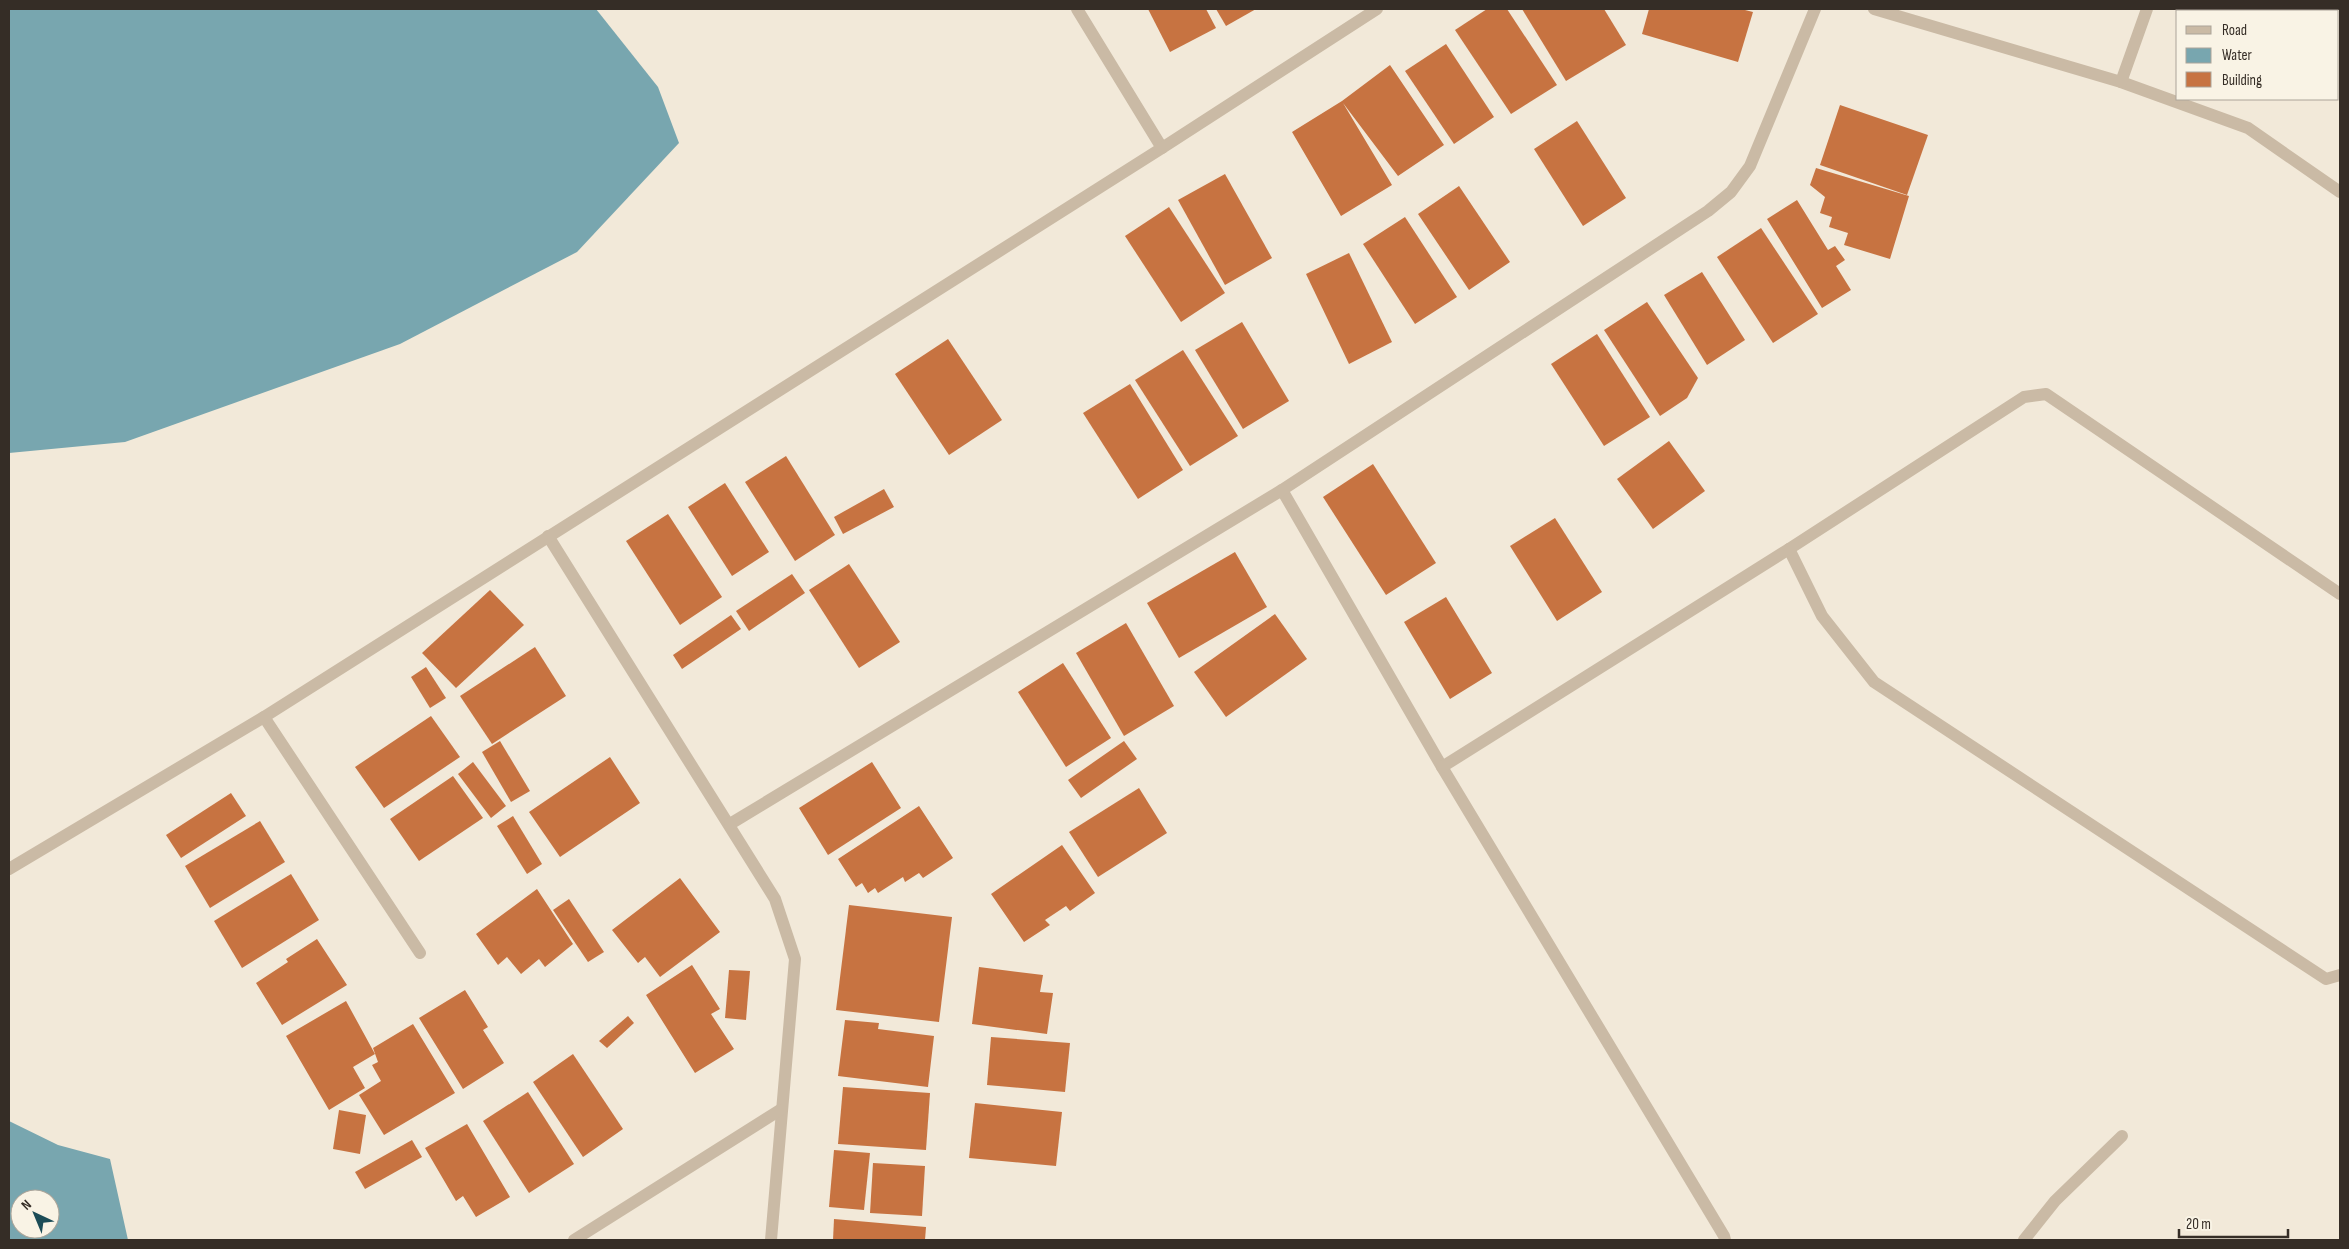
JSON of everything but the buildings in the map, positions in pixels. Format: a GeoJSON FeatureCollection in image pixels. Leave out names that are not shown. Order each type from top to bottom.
{"type":"FeatureCollection","features":[{"type":"Feature","properties":{"kind":"street"},"geometry":{"type":"LineString","coordinates":[[1077,9],[1162,148]]}},
{"type":"Feature","properties":{"kind":"street"},"geometry":{"type":"LineString","coordinates":[[9,869],[264,717],[1162,148],[1377,9]]}},
{"type":"Feature","properties":{"kind":"street"},"geometry":{"type":"LineString","coordinates":[[730,824],[1282,490],[1708,211],[1732,192],[1750,166],[1815,9]]}},
{"type":"Feature","properties":{"kind":"street"},"geometry":{"type":"LineString","coordinates":[[1874,9],[2122,82],[2248,128],[2340,192]]}},
{"type":"Feature","properties":{"kind":"street"},"geometry":{"type":"LineString","coordinates":[[2122,82],[2147,9]]}},
{"type":"Feature","properties":{"kind":"street"},"geometry":{"type":"LineString","coordinates":[[1442,767],[1789,549],[2024,397],[2046,394],[2340,594]]}},
{"type":"Feature","properties":{"kind":"street"},"geometry":{"type":"LineString","coordinates":[[1282,490],[1442,767],[1725,1240]]}},
{"type":"Feature","properties":{"kind":"street"},"geometry":{"type":"LineString","coordinates":[[548,536],[730,824],[775,899],[795,959],[780,1110],[770,1240]]}},
{"type":"Feature","properties":{"kind":"street"},"geometry":{"type":"LineString","coordinates":[[1789,549],[1822,616],[1874,682],[2326,979],[2340,975]]}},
{"type":"Feature","properties":{"kind":"street"},"geometry":{"type":"LineString","coordinates":[[264,717],[420,953]]}},
{"type":"Feature","properties":{"kind":"street"},"geometry":{"type":"LineString","coordinates":[[574,1240],[780,1110]]}},
{"type":"Feature","properties":{"kind":"street"},"geometry":{"type":"LineString","coordinates":[[2024,1240],[2054,1201],[2122,1136]]}},
{"type":"Feature","properties":{"kind":"water"},"geometry":{"type":"Polygon","coordinates":[[[9,9],[596,9],[658,87],[679,143],[577,252],[400,344],[125,442],[9,453],[9,9]]]}},
{"type":"Feature","properties":{"kind":"water"},"geometry":{"type":"Polygon","coordinates":[[[9,1121],[58,1145],[110,1159],[128,1240],[9,1240],[9,1121]]]}}]}
